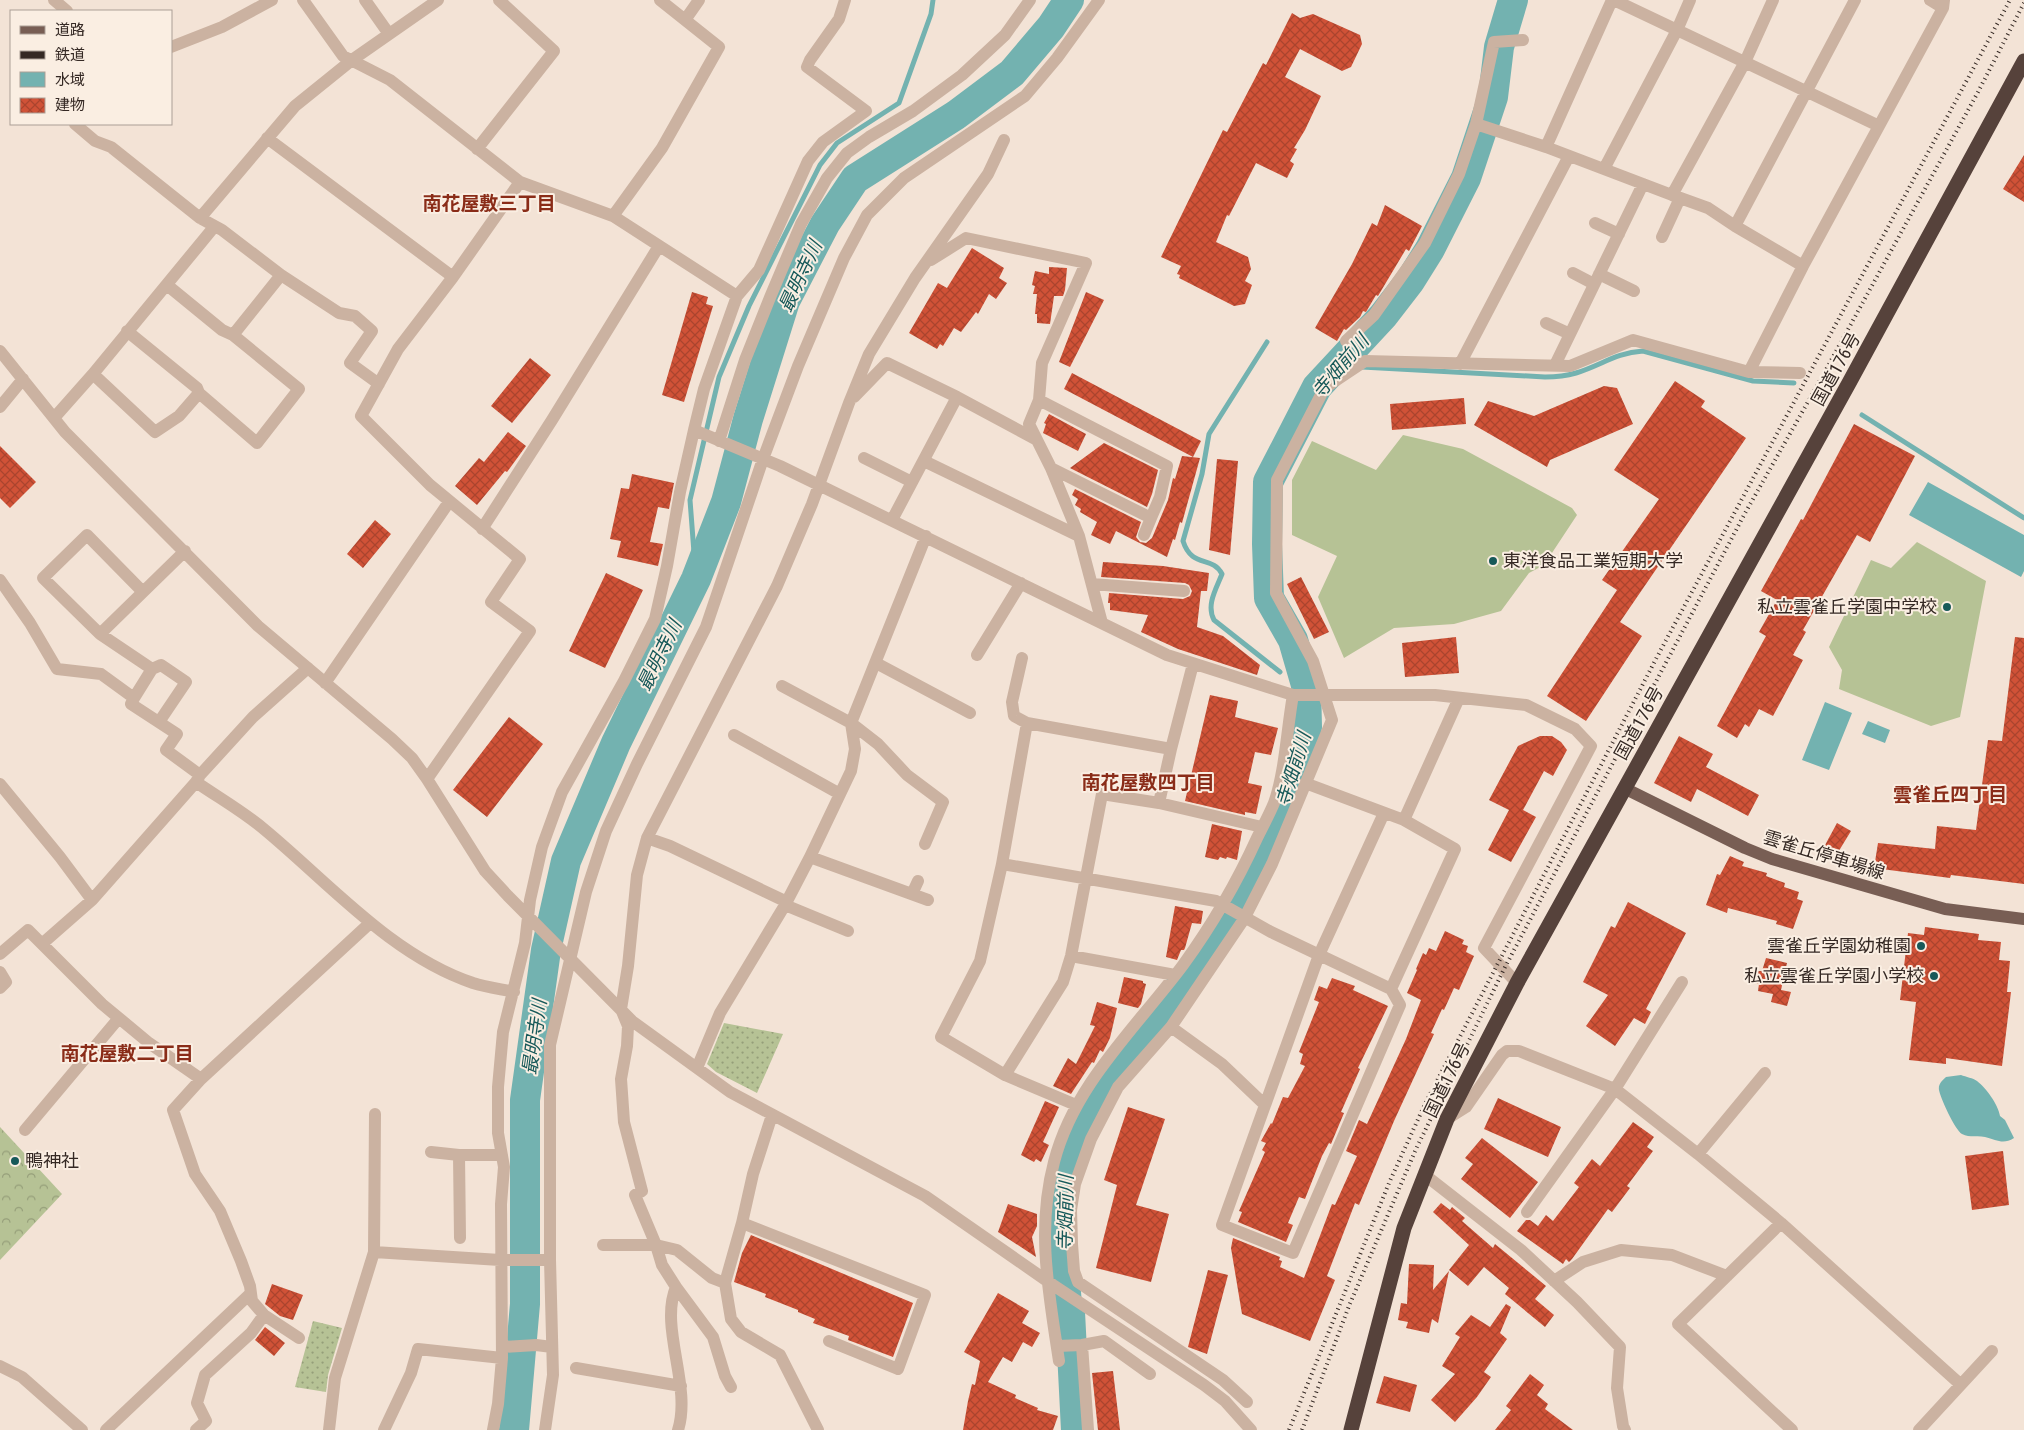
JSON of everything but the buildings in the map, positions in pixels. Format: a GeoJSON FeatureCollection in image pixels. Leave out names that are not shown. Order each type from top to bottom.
{"type":"FeatureCollection","features":[{"type":"Feature","properties":{"kind":"highway","name":"国道176号"},"geometry":{"type":"LineString","coordinates":[[1351,1430],[1404,1228],[1447,1119],[1517,983],[1850,383],[2024,61]]}},
{"type":"Feature","properties":{"kind":"main road","name":"雲雀丘停車場線"},"geometry":{"type":"LineString","coordinates":[[1624,788],[1745,848],[1772,859],[1944,909],[2024,919]]}},
{"type":"Feature","properties":{"kind":"street"},"geometry":{"type":"LineString","coordinates":[[54,0],[66,10]]}},
{"type":"Feature","properties":{"kind":"street"},"geometry":{"type":"LineString","coordinates":[[172,47],[222,27],[272,0]]}},
{"type":"Feature","properties":{"kind":"street"},"geometry":{"type":"LineString","coordinates":[[302,0],[343,56],[390,80],[520,182],[613,216],[736,296]]}},
{"type":"Feature","properties":{"kind":"street"},"geometry":{"type":"LineString","coordinates":[[365,0],[389,34]]}},
{"type":"Feature","properties":{"kind":"street"},"geometry":{"type":"LineString","coordinates":[[200,218],[295,106],[352,60],[438,0]]}},
{"type":"Feature","properties":{"kind":"street"},"geometry":{"type":"LineString","coordinates":[[477,149],[554,51],[499,0]]}},
{"type":"Feature","properties":{"kind":"street"},"geometry":{"type":"LineString","coordinates":[[613,216],[662,148],[720,47],[660,0]]}},
{"type":"Feature","properties":{"kind":"street"},"geometry":{"type":"LineString","coordinates":[[685,20],[700,0]]}},
{"type":"Feature","properties":{"kind":"street"},"geometry":{"type":"LineString","coordinates":[[493,1430],[498,1404],[502,1352],[501,1204],[504,1167],[498,1133],[498,1087],[503,1032],[526,943],[531,919],[530,900],[542,847],[562,792],[624,681],[654,619],[667,566],[680,492],[696,431],[704,389],[736,296],[758,270],[808,161],[823,142],[866,111],[807,67],[839,19],[845,0]]}},
{"type":"Feature","properties":{"kind":"street"},"geometry":{"type":"LineString","coordinates":[[718,440],[745,360],[771,295],[801,224],[827,178],[848,153],[869,137],[913,111],[962,75],[1005,35],[1030,0]]}},
{"type":"Feature","properties":{"kind":"street"},"geometry":{"type":"LineString","coordinates":[[547,1430],[553,1375],[548,1260],[550,1045],[567,955],[606,831],[637,764],[706,627],[759,457],[844,258],[867,215],[904,178],[1025,96],[1057,58],[1098,0]]}},
{"type":"Feature","properties":{"kind":"street"},"geometry":{"type":"LineString","coordinates":[[1546,147],[1613,0],[1879,126]]}},
{"type":"Feature","properties":{"kind":"street"},"geometry":{"type":"LineString","coordinates":[[1604,169],[1677,30],[1690,0]]}},
{"type":"Feature","properties":{"kind":"street"},"geometry":{"type":"LineString","coordinates":[[1662,237],[1676,196],[1745,62],[1773,0]]}},
{"type":"Feature","properties":{"kind":"street"},"geometry":{"type":"LineString","coordinates":[[1735,226],[1855,0]]}},
{"type":"Feature","properties":{"kind":"street"},"geometry":{"type":"LineString","coordinates":[[1749,372],[1803,266],[1944,4],[1930,0]]}},
{"type":"Feature","properties":{"kind":"street"},"geometry":{"type":"LineString","coordinates":[[1346,341],[1374,315],[1425,244],[1481,126],[1494,42],[1523,40]]}},
{"type":"Feature","properties":{"kind":"street"},"geometry":{"type":"LineString","coordinates":[[76,125],[95,141],[111,147],[200,218],[222,230],[281,275],[339,313],[355,316],[372,331],[350,363],[379,384]]}},
{"type":"Feature","properties":{"kind":"street"},"geometry":{"type":"LineString","coordinates":[[1481,126],[1546,147],[1708,208],[1803,266]]}},
{"type":"Feature","properties":{"kind":"street"},"geometry":{"type":"LineString","coordinates":[[267,138],[453,277]]}},
{"type":"Feature","properties":{"kind":"street"},"geometry":{"type":"LineString","coordinates":[[731,1387],[725,1376],[713,1337],[676,1288],[662,1265],[656,1245],[635,1195],[642,1191],[624,1122],[621,1080],[627,1046],[628,1026],[621,1010],[628,966],[636,875],[647,838],[722,689],[777,586],[819,485],[849,402],[869,354],[925,264],[988,174],[1004,140]]}},
{"type":"Feature","properties":{"kind":"street"},"geometry":{"type":"LineString","coordinates":[[1460,364],[1569,156]]}},
{"type":"Feature","properties":{"kind":"street"},"geometry":{"type":"LineString","coordinates":[[427,779],[530,631],[491,602],[520,559],[449,502],[362,416],[398,348],[453,277],[520,182]]}},
{"type":"Feature","properties":{"kind":"street"},"geometry":{"type":"LineString","coordinates":[[1555,365],[1643,184]]}},
{"type":"Feature","properties":{"kind":"street"},"geometry":{"type":"LineString","coordinates":[[1595,223],[1619,234]]}},
{"type":"Feature","properties":{"kind":"street"},"geometry":{"type":"LineString","coordinates":[[54,418],[93,374],[214,227]]}},
{"type":"Feature","properties":{"kind":"street"},"geometry":{"type":"LineString","coordinates":[[925,264],[966,238],[1086,263],[1042,363],[1039,400],[1029,424],[1051,468],[1079,536],[1102,623]]}},
{"type":"Feature","properties":{"kind":"street"},"geometry":{"type":"LineString","coordinates":[[482,529],[552,420],[658,246]]}},
{"type":"Feature","properties":{"kind":"street"},"geometry":{"type":"LineString","coordinates":[[1573,273],[1634,291]]}},
{"type":"Feature","properties":{"kind":"street"},"geometry":{"type":"LineString","coordinates":[[234,335],[281,275]]}},
{"type":"Feature","properties":{"kind":"street"},"geometry":{"type":"LineString","coordinates":[[127,331],[197,388],[199,393],[257,443],[299,389],[234,335],[222,330],[167,285]]}},
{"type":"Feature","properties":{"kind":"street"},"geometry":{"type":"LineString","coordinates":[[1546,323],[1570,334]]}},
{"type":"Feature","properties":{"kind":"street"},"geometry":{"type":"LineString","coordinates":[[1247,1402],[1223,1380],[1078,1282],[1074,1270],[1071,1210],[1075,1184],[1091,1139],[1118,1087],[1171,1027],[1244,917],[1272,864],[1332,720],[1319,695],[1313,661],[1276,593],[1277,480],[1324,389],[1365,361],[1570,366],[1633,340],[1749,372],[1800,373]]}},
{"type":"Feature","properties":{"kind":"street"},"geometry":{"type":"LineString","coordinates":[[0,351],[54,418],[258,626],[412,758],[485,872],[632,1021],[730,1092],[925,1196],[1080,1303],[1130,1334],[1218,1396],[1251,1430]]}},
{"type":"Feature","properties":{"kind":"street"},"geometry":{"type":"LineString","coordinates":[[849,402],[887,363],[958,397],[1037,440]]}},
{"type":"Feature","properties":{"kind":"street"},"geometry":{"type":"LineString","coordinates":[[93,374],[155,432],[179,416],[199,393]]}},
{"type":"Feature","properties":{"kind":"street"},"geometry":{"type":"LineString","coordinates":[[0,407],[23,380]]}},
{"type":"Feature","properties":{"kind":"street"},"geometry":{"type":"LineString","coordinates":[[892,520],[958,397]]}},
{"type":"Feature","properties":{"kind":"street"},"geometry":{"type":"LineString","coordinates":[[1039,400],[1166,466],[1160,497],[1144,535]]}},
{"type":"Feature","properties":{"kind":"street"},"geometry":{"type":"LineString","coordinates":[[696,431],[759,457],[819,485],[1167,655],[1193,664],[1296,695],[1435,695],[1526,705],[1575,729],[1591,746],[1484,948],[1517,983]]}},
{"type":"Feature","properties":{"kind":"street"},"geometry":{"type":"LineString","coordinates":[[864,458],[912,482]]}},
{"type":"Feature","properties":{"kind":"street"},"geometry":{"type":"LineString","coordinates":[[924,460],[1079,536]]}},
{"type":"Feature","properties":{"kind":"street"},"geometry":{"type":"LineString","coordinates":[[1051,468],[1152,518]]}},
{"type":"Feature","properties":{"kind":"street"},"geometry":{"type":"LineString","coordinates":[[325,683],[449,502]]}},
{"type":"Feature","properties":{"kind":"street"},"geometry":{"type":"LineString","coordinates":[[143,592],[87,535],[43,578],[100,634],[152,669]]}},
{"type":"Feature","properties":{"kind":"street"},"geometry":{"type":"LineString","coordinates":[[697,1068],[720,1014],[786,903],[851,771],[855,749],[851,723],[926,536]]}},
{"type":"Feature","properties":{"kind":"street"},"geometry":{"type":"LineString","coordinates":[[100,634],[185,551]]}},
{"type":"Feature","properties":{"kind":"street"},"geometry":{"type":"LineString","coordinates":[[0,580],[30,623],[57,668],[101,674],[134,698]]}},
{"type":"Feature","properties":{"kind":"street"},"geometry":{"type":"LineString","coordinates":[[977,655],[1021,583]]}},
{"type":"Feature","properties":{"kind":"street"},"geometry":{"type":"LineString","coordinates":[[1092,584],[1184,591]]}},
{"type":"Feature","properties":{"kind":"street"},"geometry":{"type":"LineString","coordinates":[[1022,658],[1012,702],[1014,716],[1027,723],[1171,749]]}},
{"type":"Feature","properties":{"kind":"street"},"geometry":{"type":"LineString","coordinates":[[876,663],[970,713]]}},
{"type":"Feature","properties":{"kind":"street"},"geometry":{"type":"LineString","coordinates":[[1159,803],[1193,664]]}},
{"type":"Feature","properties":{"kind":"street"},"geometry":{"type":"LineString","coordinates":[[159,722],[186,682],[161,665],[152,669],[131,704],[159,722],[178,734],[166,750],[198,779],[264,828],[370,924],[443,970],[473,983],[514,992]]}},
{"type":"Feature","properties":{"kind":"street"},"geometry":{"type":"LineString","coordinates":[[43,943],[92,900],[253,718],[308,668]]}},
{"type":"Feature","properties":{"kind":"street"},"geometry":{"type":"LineString","coordinates":[[782,686],[851,723],[878,744],[907,775],[943,802],[925,844]]}},
{"type":"Feature","properties":{"kind":"street"},"geometry":{"type":"LineString","coordinates":[[1059,1361],[1044,1232],[1048,1188],[1054,1161],[1076,1106],[1094,1075],[1157,999],[1223,905],[1274,803],[1296,695]]}},
{"type":"Feature","properties":{"kind":"street"},"geometry":{"type":"LineString","coordinates":[[1404,820],[1459,698]]}},
{"type":"Feature","properties":{"kind":"street"},"geometry":{"type":"LineString","coordinates":[[1027,723],[1002,864],[980,961],[941,1037],[1005,1075],[1076,1106]]}},
{"type":"Feature","properties":{"kind":"street"},"geometry":{"type":"LineString","coordinates":[[734,735],[840,794]]}},
{"type":"Feature","properties":{"kind":"street"},"geometry":{"type":"LineString","coordinates":[[1305,783],[1404,820],[1455,849],[1391,989]]}},
{"type":"Feature","properties":{"kind":"street"},"geometry":{"type":"LineString","coordinates":[[0,784],[60,857],[92,900]]}},
{"type":"Feature","properties":{"kind":"street"},"geometry":{"type":"LineString","coordinates":[[1005,1075],[1063,982],[1070,956],[1102,794],[1159,803],[1262,828]]}},
{"type":"Feature","properties":{"kind":"street"},"geometry":{"type":"LineString","coordinates":[[1002,864],[1216,901],[1319,955],[1391,989],[1400,1005],[1292,1253],[1222,1225],[1319,955],[1384,813]]}},
{"type":"Feature","properties":{"kind":"street"},"geometry":{"type":"LineString","coordinates":[[647,838],[670,846],[848,931]]}},
{"type":"Feature","properties":{"kind":"street"},"geometry":{"type":"LineString","coordinates":[[810,857],[928,900]]}},
{"type":"Feature","properties":{"kind":"street"},"geometry":{"type":"LineString","coordinates":[[912,894],[918,881]]}},
{"type":"Feature","properties":{"kind":"street"},"geometry":{"type":"LineString","coordinates":[[299,1338],[264,1315],[252,1302],[241,1262],[220,1211],[195,1174],[173,1110],[201,1079],[370,924]]}},
{"type":"Feature","properties":{"kind":"street"},"geometry":{"type":"LineString","coordinates":[[0,954],[28,930],[102,1004],[149,1043],[201,1079]]}},
{"type":"Feature","properties":{"kind":"street"},"geometry":{"type":"LineString","coordinates":[[1070,956],[1175,975]]}},
{"type":"Feature","properties":{"kind":"street"},"geometry":{"type":"LineString","coordinates":[[0,972],[6,982],[0,988]]}},
{"type":"Feature","properties":{"kind":"street"},"geometry":{"type":"LineString","coordinates":[[1527,1212],[1615,1089],[1682,982]]}},
{"type":"Feature","properties":{"kind":"street"},"geometry":{"type":"LineString","coordinates":[[25,1130],[119,1018]]}},
{"type":"Feature","properties":{"kind":"street"},"geometry":{"type":"LineString","coordinates":[[1171,1027],[1222,1064],[1265,1105]]}},
{"type":"Feature","properties":{"kind":"street"},"geometry":{"type":"LineString","coordinates":[[1447,1119],[1466,1107],[1502,1055],[1507,1051],[1519,1051],[1615,1089],[1781,1222],[1960,1384]]}},
{"type":"Feature","properties":{"kind":"street"},"geometry":{"type":"LineString","coordinates":[[1698,1154],[1765,1073]]}},
{"type":"Feature","properties":{"kind":"street"},"geometry":{"type":"LineString","coordinates":[[329,1430],[336,1378],[374,1252],[376,1114]]}},
{"type":"Feature","properties":{"kind":"street"},"geometry":{"type":"LineString","coordinates":[[772,1115],[753,1174],[742,1223],[725,1283],[731,1319],[741,1332],[780,1355],[816,1429]]}},
{"type":"Feature","properties":{"kind":"street"},"geometry":{"type":"LineString","coordinates":[[431,1152],[459,1155],[502,1155]]}},
{"type":"Feature","properties":{"kind":"street"},"geometry":{"type":"LineString","coordinates":[[459,1155],[460,1238]]}},
{"type":"Feature","properties":{"kind":"street"},"geometry":{"type":"LineString","coordinates":[[1425,1174],[1522,1250],[1620,1348],[1617,1388],[1625,1430]]}},
{"type":"Feature","properties":{"kind":"street"},"geometry":{"type":"LineString","coordinates":[[1781,1222],[1678,1324],[1792,1430]]}},
{"type":"Feature","properties":{"kind":"street"},"geometry":{"type":"LineString","coordinates":[[742,1223],[924,1295],[898,1369],[829,1341]]}},
{"type":"Feature","properties":{"kind":"street"},"geometry":{"type":"LineString","coordinates":[[603,1245],[656,1245],[678,1250],[712,1278],[725,1283]]}},
{"type":"Feature","properties":{"kind":"street"},"geometry":{"type":"LineString","coordinates":[[1554,1282],[1583,1262],[1621,1250],[1672,1255],[1727,1276]]}},
{"type":"Feature","properties":{"kind":"street"},"geometry":{"type":"LineString","coordinates":[[374,1252],[502,1260],[548,1260]]}},
{"type":"Feature","properties":{"kind":"street"},"geometry":{"type":"LineString","coordinates":[[676,1288],[670,1300],[675,1356],[681,1386],[681,1420],[678,1430]]}},
{"type":"Feature","properties":{"kind":"street"},"geometry":{"type":"LineString","coordinates":[[106,1430],[251,1293]]}},
{"type":"Feature","properties":{"kind":"street"},"geometry":{"type":"LineString","coordinates":[[196,1430],[206,1421],[197,1403],[205,1375],[250,1333],[264,1315]]}},
{"type":"Feature","properties":{"kind":"street"},"geometry":{"type":"LineString","coordinates":[[1057,1346],[1104,1342],[1150,1374]]}},
{"type":"Feature","properties":{"kind":"street"},"geometry":{"type":"LineString","coordinates":[[384,1430],[411,1373],[418,1349],[502,1352],[536,1345],[552,1347]]}},
{"type":"Feature","properties":{"kind":"street"},"geometry":{"type":"LineString","coordinates":[[1082,1345],[1088,1430]]}},
{"type":"Feature","properties":{"kind":"street"},"geometry":{"type":"LineString","coordinates":[[1919,1430],[1992,1351]]}},
{"type":"Feature","properties":{"kind":"street"},"geometry":{"type":"LineString","coordinates":[[0,1366],[22,1378],[82,1430]]}},
{"type":"Feature","properties":{"kind":"street"},"geometry":{"type":"LineString","coordinates":[[576,1368],[681,1386]]}},
{"type":"Feature","properties":{"kind":"green space"},"geometry":{"type":"Polygon","coordinates":[[[1403,435],[1463,449],[1572,508],[1577,515],[1544,565],[1529,573],[1501,611],[1454,624],[1394,628],[1344,658],[1318,597],[1337,556],[1292,535],[1292,480],[1312,441],[1376,470],[1403,435]]]}},
{"type":"Feature","properties":{"kind":"green space"},"geometry":{"type":"Polygon","coordinates":[[[1917,542],[1986,581],[1960,717],[1931,726],[1839,689],[1842,670],[1829,647],[1871,560],[1891,568],[1917,542]]]}},
{"type":"Feature","properties":{"kind":"green space"},"geometry":{"type":"Polygon","coordinates":[[[724,1023],[783,1034],[757,1093],[716,1072],[707,1064],[724,1023]]]}},
{"type":"Feature","properties":{"kind":"green space","name":"鴨神社"},"geometry":{"type":"Polygon","coordinates":[[[0,1127],[62,1194],[0,1260],[0,1127]]]}},
{"type":"Feature","properties":{"kind":"green space"},"geometry":{"type":"Polygon","coordinates":[[[313,1321],[342,1328],[328,1375],[326,1392],[295,1387],[313,1321]]]}},
{"type":"Feature","properties":{"kind":"water"},"geometry":{"type":"Polygon","coordinates":[[[1928,482],[2024,535],[2024,571],[2021,577],[1909,515],[1928,482]]]}},
{"type":"Feature","properties":{"kind":"water"},"geometry":{"type":"Polygon","coordinates":[[[1825,702],[1852,713],[1829,770],[1802,760],[1825,702]]]}},
{"type":"Feature","properties":{"kind":"water"},"geometry":{"type":"Polygon","coordinates":[[[1868,721],[1890,730],[1885,743],[1862,734],[1868,721]]]}},
{"type":"Feature","properties":{"kind":"water"},"geometry":{"type":"Polygon","coordinates":[[[1961,1075],[1977,1081],[1988,1092],[2014,1138],[2000,1141],[1982,1136],[1965,1135],[1959,1131],[1945,1106],[1939,1088],[1946,1077],[1961,1075]]]}},
{"type":"Feature","properties":{"kind":"waterway"},"geometry":{"type":"LineString","coordinates":[[696,579],[690,500],[719,377],[749,306],[820,165],[837,143],[899,103],[931,14],[933,0]]}},
{"type":"Feature","properties":{"kind":"waterway","name":"最明寺川"},"geometry":{"type":"LineString","coordinates":[[514,1430],[525,1304],[525,1100],[546,950],[566,861],[616,743],[696,579],[726,502],[748,419],[785,301],[825,224],[855,179],[956,115],[1012,73],[1051,27],[1069,0]]}},
{"type":"Feature","properties":{"kind":"waterway","name":"寺畑前川"},"geometry":{"type":"LineString","coordinates":[[1076,1430],[1070,1312],[1067,1305],[1061,1224],[1061,1191],[1064,1166],[1069,1150],[1087,1111],[1230,920],[1247,888],[1287,799],[1307,727],[1306,685],[1293,640],[1269,598],[1267,544],[1268,482],[1317,387],[1383,316],[1410,281],[1430,249],[1466,178],[1493,97],[1499,47],[1513,0]]}},
{"type":"Feature","properties":{"kind":"waterway"},"geometry":{"type":"LineString","coordinates":[[1267,342],[1209,434],[1202,474],[1183,541],[1191,555],[1218,568],[1222,574],[1211,603],[1214,620],[1280,672]]}},
{"type":"Feature","properties":{"kind":"waterway"},"geometry":{"type":"LineString","coordinates":[[1362,367],[1553,377],[1576,373],[1624,354],[1643,351],[1753,381],[1794,383]]}},
{"type":"Feature","properties":{"kind":"waterway"},"geometry":{"type":"LineString","coordinates":[[1330,372],[1348,367]]}},
{"type":"Feature","properties":{"kind":"waterway"},"geometry":{"type":"LineString","coordinates":[[1862,415],[2024,518]]}},
{"type":"Feature","properties":{"kind":"railway"},"geometry":{"type":"LineString","coordinates":[[1289,1430],[1389,1183],[1425,1104],[1657,657],[2010,0]]}},
{"type":"Feature","properties":{"kind":"railway"},"geometry":{"type":"LineString","coordinates":[[1302,1430],[1349,1306],[1416,1149],[1504,969],[1744,515],[1978,92],[2024,3]]}},
{"type":"Feature","properties":{"kind":"place","name":"東洋食品工業短期大学"},"geometry":{"type":"Point","coordinates":[1493,561]}},
{"type":"Feature","properties":{"kind":"place","name":"私立雲雀丘学園中学校"},"geometry":{"type":"Point","coordinates":[1947,607]}},
{"type":"Feature","properties":{"kind":"place","name":"雲雀丘学園幼稚園"},"geometry":{"type":"Point","coordinates":[1921,946]}},
{"type":"Feature","properties":{"kind":"place","name":"私立雲雀丘学園小学校"},"geometry":{"type":"Point","coordinates":[1934,976]}},
{"type":"Feature","properties":{"kind":"place","name":"鴨神社"},"geometry":{"type":"Point","coordinates":[15,1161]}},
{"type":"Feature","properties":{"kind":"district","name":"南花屋敷三丁目"},"geometry":{"type":"Point","coordinates":[489,203]}},
{"type":"Feature","properties":{"kind":"district","name":"南花屋敷四丁目"},"geometry":{"type":"Point","coordinates":[1148,782]}},
{"type":"Feature","properties":{"kind":"district","name":"雲雀丘四丁目"},"geometry":{"type":"Point","coordinates":[1950,794]}},
{"type":"Feature","properties":{"kind":"district","name":"南花屋敷二丁目"},"geometry":{"type":"Point","coordinates":[127,1053]}}]}
